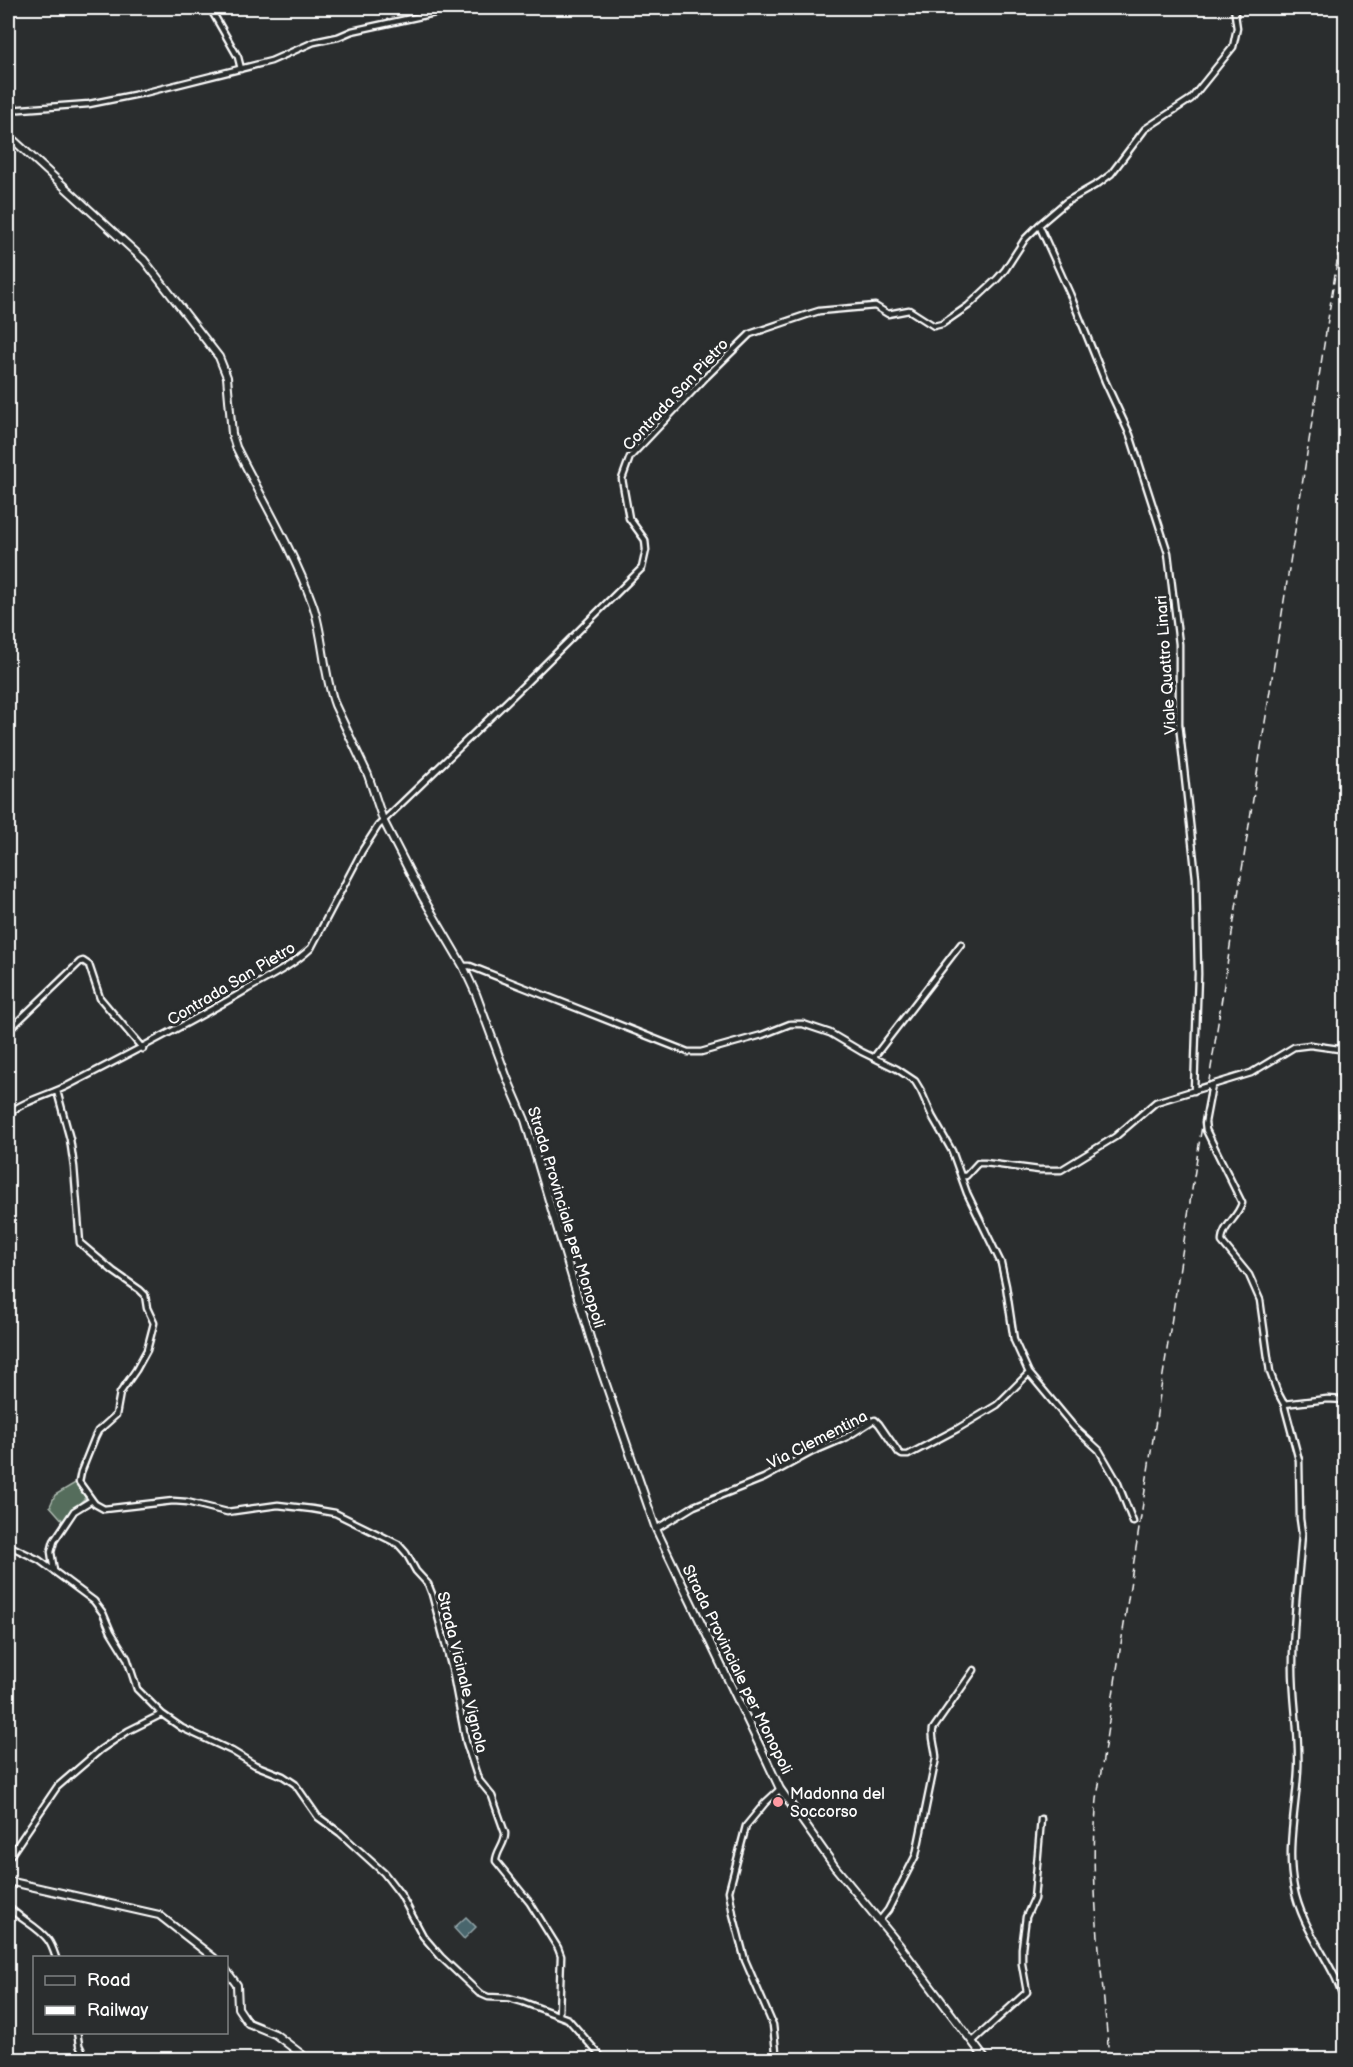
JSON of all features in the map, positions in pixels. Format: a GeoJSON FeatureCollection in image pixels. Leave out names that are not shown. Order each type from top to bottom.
{"type":"FeatureCollection","features":[{"type":"Feature","properties":{"kind":"street"},"geometry":{"type":"LineString","coordinates":[[210,8],[238,57],[241,69]]}},
{"type":"Feature","properties":{"kind":"street"},"geometry":{"type":"LineString","coordinates":[[8,110],[89,104],[144,93],[278,59],[314,42],[339,38],[352,31],[458,8]]}},
{"type":"Feature","properties":{"kind":"street","name":"Contrada San Pietro"},"geometry":{"type":"LineString","coordinates":[[8,1114],[16,1107],[57,1091],[143,1049],[300,958],[311,948],[362,851],[383,820],[642,568],[646,550],[645,540],[629,518],[621,484],[627,463],[745,338],[750,334],[819,311],[875,306],[888,314],[909,310],[937,326],[968,306],[1005,270],[1025,239],[1039,225],[1066,202],[1105,179],[1116,169],[1144,129],[1191,99],[1233,47],[1236,28],[1234,8]]}},
{"type":"Feature","properties":{"kind":"street"},"geometry":{"type":"LineString","coordinates":[[1341,8],[1346,11]]}},
{"type":"Feature","properties":{"kind":"street","name":"Strada Provinciale per Monopoli"},"geometry":{"type":"LineString","coordinates":[[8,135],[144,261],[219,357],[227,377],[232,434],[236,447],[296,564],[314,607],[330,693],[368,775],[383,820],[422,896],[463,966],[525,1120],[591,1341],[656,1528],[780,1789],[836,1867],[880,1920],[986,2060]]}},
{"type":"Feature","properties":{"kind":"street","name":"Viale Quattro Linari"},"geometry":{"type":"LineString","coordinates":[[1039,225],[1130,435],[1168,553],[1179,644],[1179,724],[1196,879],[1198,974],[1194,1091]]}},
{"type":"Feature","properties":{"kind":"street"},"geometry":{"type":"LineString","coordinates":[[874,1058],[961,944]]}},
{"type":"Feature","properties":{"kind":"street"},"geometry":{"type":"LineString","coordinates":[[8,1031],[83,961],[89,965],[100,998],[143,1049]]}},
{"type":"Feature","properties":{"kind":"street"},"geometry":{"type":"LineString","coordinates":[[463,966],[470,966],[688,1052],[717,1048],[796,1024],[810,1026],[826,1031],[897,1069],[918,1085],[952,1151],[960,1175],[1003,1270],[1014,1340],[1029,1374],[1103,1457],[1117,1481],[1133,1522]]}},
{"type":"Feature","properties":{"kind":"street"},"geometry":{"type":"LineString","coordinates":[[960,1175],[966,1176],[978,1163],[985,1162],[1039,1170],[1061,1170],[1115,1137],[1156,1102],[1251,1073],[1294,1047],[1310,1045],[1346,1050]]}},
{"type":"Feature","properties":{"kind":"street"},"geometry":{"type":"LineString","coordinates":[[1212,1085],[1205,1122],[1206,1130],[1242,1203],[1241,1209],[1222,1233],[1222,1242],[1256,1287],[1264,1318],[1270,1371],[1284,1404],[1299,1460],[1299,1519],[1302,1533],[1293,1660],[1298,1758],[1290,1833],[1294,1889],[1304,1919],[1333,1971],[1346,2005]]}},
{"type":"Feature","properties":{"kind":"street"},"geometry":{"type":"LineString","coordinates":[[54,1571],[51,1552],[54,1541],[74,1511],[92,1500],[79,1482],[81,1472],[98,1431],[116,1415],[120,1393],[147,1350],[154,1323],[147,1308],[145,1296],[140,1290],[80,1243],[70,1139],[57,1091]]}},
{"type":"Feature","properties":{"kind":"street","name":"Via Clementina"},"geometry":{"type":"LineString","coordinates":[[656,1528],[694,1506],[764,1478],[847,1437],[875,1420],[899,1453],[908,1455],[1003,1401],[1029,1374]]}},
{"type":"Feature","properties":{"kind":"street"},"geometry":{"type":"LineString","coordinates":[[1284,1404],[1327,1399],[1346,1400]]}},
{"type":"Feature","properties":{"kind":"street","name":"Strada Vicinale Vignola"},"geometry":{"type":"LineString","coordinates":[[92,1500],[104,1509],[173,1501],[187,1502],[227,1512],[278,1505],[318,1509],[335,1513],[402,1548],[416,1571],[428,1584],[436,1604],[459,1699],[466,1742],[478,1779],[492,1796],[505,1833],[496,1861],[530,1903],[561,1956],[559,2015]]}},
{"type":"Feature","properties":{"kind":"street"},"geometry":{"type":"LineString","coordinates":[[8,1545],[39,1560],[99,1607],[127,1658],[137,1689],[162,1714],[182,1728],[232,1750],[260,1768],[283,1776],[295,1784],[318,1817],[340,1833],[384,1873],[401,1895],[423,1936],[441,1957],[479,1993],[488,1997],[514,1999],[568,2019],[604,2060]]}},
{"type":"Feature","properties":{"kind":"street"},"geometry":{"type":"LineString","coordinates":[[880,1920],[893,1900],[917,1851],[936,1758],[933,1729],[974,1670]]}},
{"type":"Feature","properties":{"kind":"street"},"geometry":{"type":"LineString","coordinates":[[8,1859],[57,1787],[116,1739],[162,1714]]}},
{"type":"Feature","properties":{"kind":"street"},"geometry":{"type":"LineString","coordinates":[[777,2060],[773,2025],[745,1960],[729,1892],[746,1826],[780,1789]]}},
{"type":"Feature","properties":{"kind":"street"},"geometry":{"type":"LineString","coordinates":[[973,2041],[1027,1992],[1022,1964],[1023,1948],[1026,1917],[1034,1899],[1041,1819]]}},
{"type":"Feature","properties":{"kind":"street"},"geometry":{"type":"LineString","coordinates":[[8,1881],[159,1916],[211,1956]]}},
{"type":"Feature","properties":{"kind":"street"},"geometry":{"type":"LineString","coordinates":[[8,1906],[22,1920],[44,1935],[55,1956]]}},
{"type":"Feature","properties":{"kind":"street"},"geometry":{"type":"LineString","coordinates":[[228,1973],[237,1985],[238,2008],[248,2023],[275,2034],[305,2057],[331,2057],[337,2060]]}},
{"type":"Feature","properties":{"kind":"street"},"geometry":{"type":"LineString","coordinates":[[77,2034],[79,2045],[86,2060]]}},
{"type":"Feature","properties":{"kind":"green space"},"geometry":{"type":"Polygon","coordinates":[[[77,1482],[87,1494],[64,1522],[50,1506],[55,1495],[77,1482]]]}},
{"type":"Feature","properties":{"kind":"water"},"geometry":{"type":"Polygon","coordinates":[[[466,1917],[476,1927],[464,1939],[454,1928],[466,1917]]]}},
{"type":"Feature","properties":{"kind":"railway"},"geometry":{"type":"LineString","coordinates":[[1109,2060],[1095,1892],[1094,1858],[1098,1791],[1346,204]]}},
{"type":"Feature","properties":{"kind":"place","name":"Madonna del Soccorso"},"geometry":{"type":"Point","coordinates":[778,1802]}}]}
